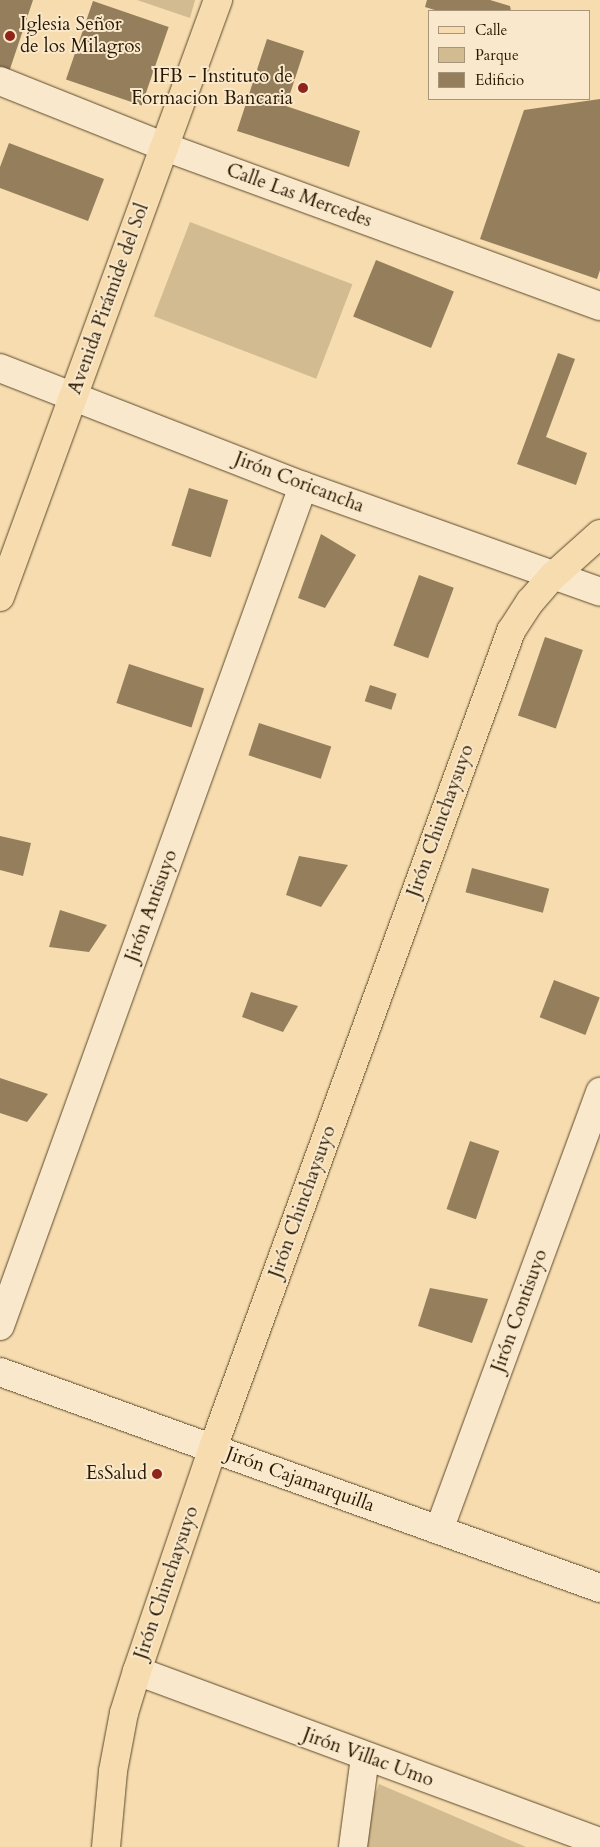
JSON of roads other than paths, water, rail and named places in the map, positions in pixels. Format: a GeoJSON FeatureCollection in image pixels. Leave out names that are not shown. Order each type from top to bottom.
{"type":"FeatureCollection","features":[{"type":"Feature","properties":{"kind":"main road","name":"Avenida Pirámide del Sol"},"geometry":{"type":"LineString","coordinates":[[0,597],[218,0]]}},
{"type":"Feature","properties":{"kind":"main road","name":"Jirón Chinchaysuyo"},"geometry":{"type":"LineString","coordinates":[[106,1847],[113,1771],[124,1713],[137,1671],[213,1448],[511,631],[530,602],[553,576],[600,534]]}},
{"type":"Feature","properties":{"kind":"street","name":"Calle Las Mercedes"},"geometry":{"type":"LineString","coordinates":[[0,81],[165,147],[600,306]]}},
{"type":"Feature","properties":{"kind":"street","name":"Jirón Coricancha"},"geometry":{"type":"LineString","coordinates":[[0,368],[303,486],[600,592]]}},
{"type":"Feature","properties":{"kind":"street","name":"Jirón Antisuyo"},"geometry":{"type":"LineString","coordinates":[[0,1326],[303,486]]}},
{"type":"Feature","properties":{"kind":"street","name":"Jirón Contisuyo"},"geometry":{"type":"LineString","coordinates":[[440,1530],[600,1092]]}},
{"type":"Feature","properties":{"kind":"street","name":"Jirón Cajamarquilla"},"geometry":{"type":"LineString","coordinates":[[0,1372],[600,1588]]}},
{"type":"Feature","properties":{"kind":"street","name":"Jirón Villac Umo"},"geometry":{"type":"LineString","coordinates":[[137,1671],[365,1757],[600,1842]]}},
{"type":"Feature","properties":{"kind":"street"},"geometry":{"type":"LineString","coordinates":[[353,1847],[365,1757]]}},
{"type":"Feature","properties":{"kind":"place","name":"Iglesia Señor de los Milagros"},"geometry":{"type":"Point","coordinates":[10,36]}},
{"type":"Feature","properties":{"kind":"place","name":"IFB - Instituto de Formacion Bancaria"},"geometry":{"type":"Point","coordinates":[303,88]}},
{"type":"Feature","properties":{"kind":"place","name":"EsSalud"},"geometry":{"type":"Point","coordinates":[157,1474]}}]}
